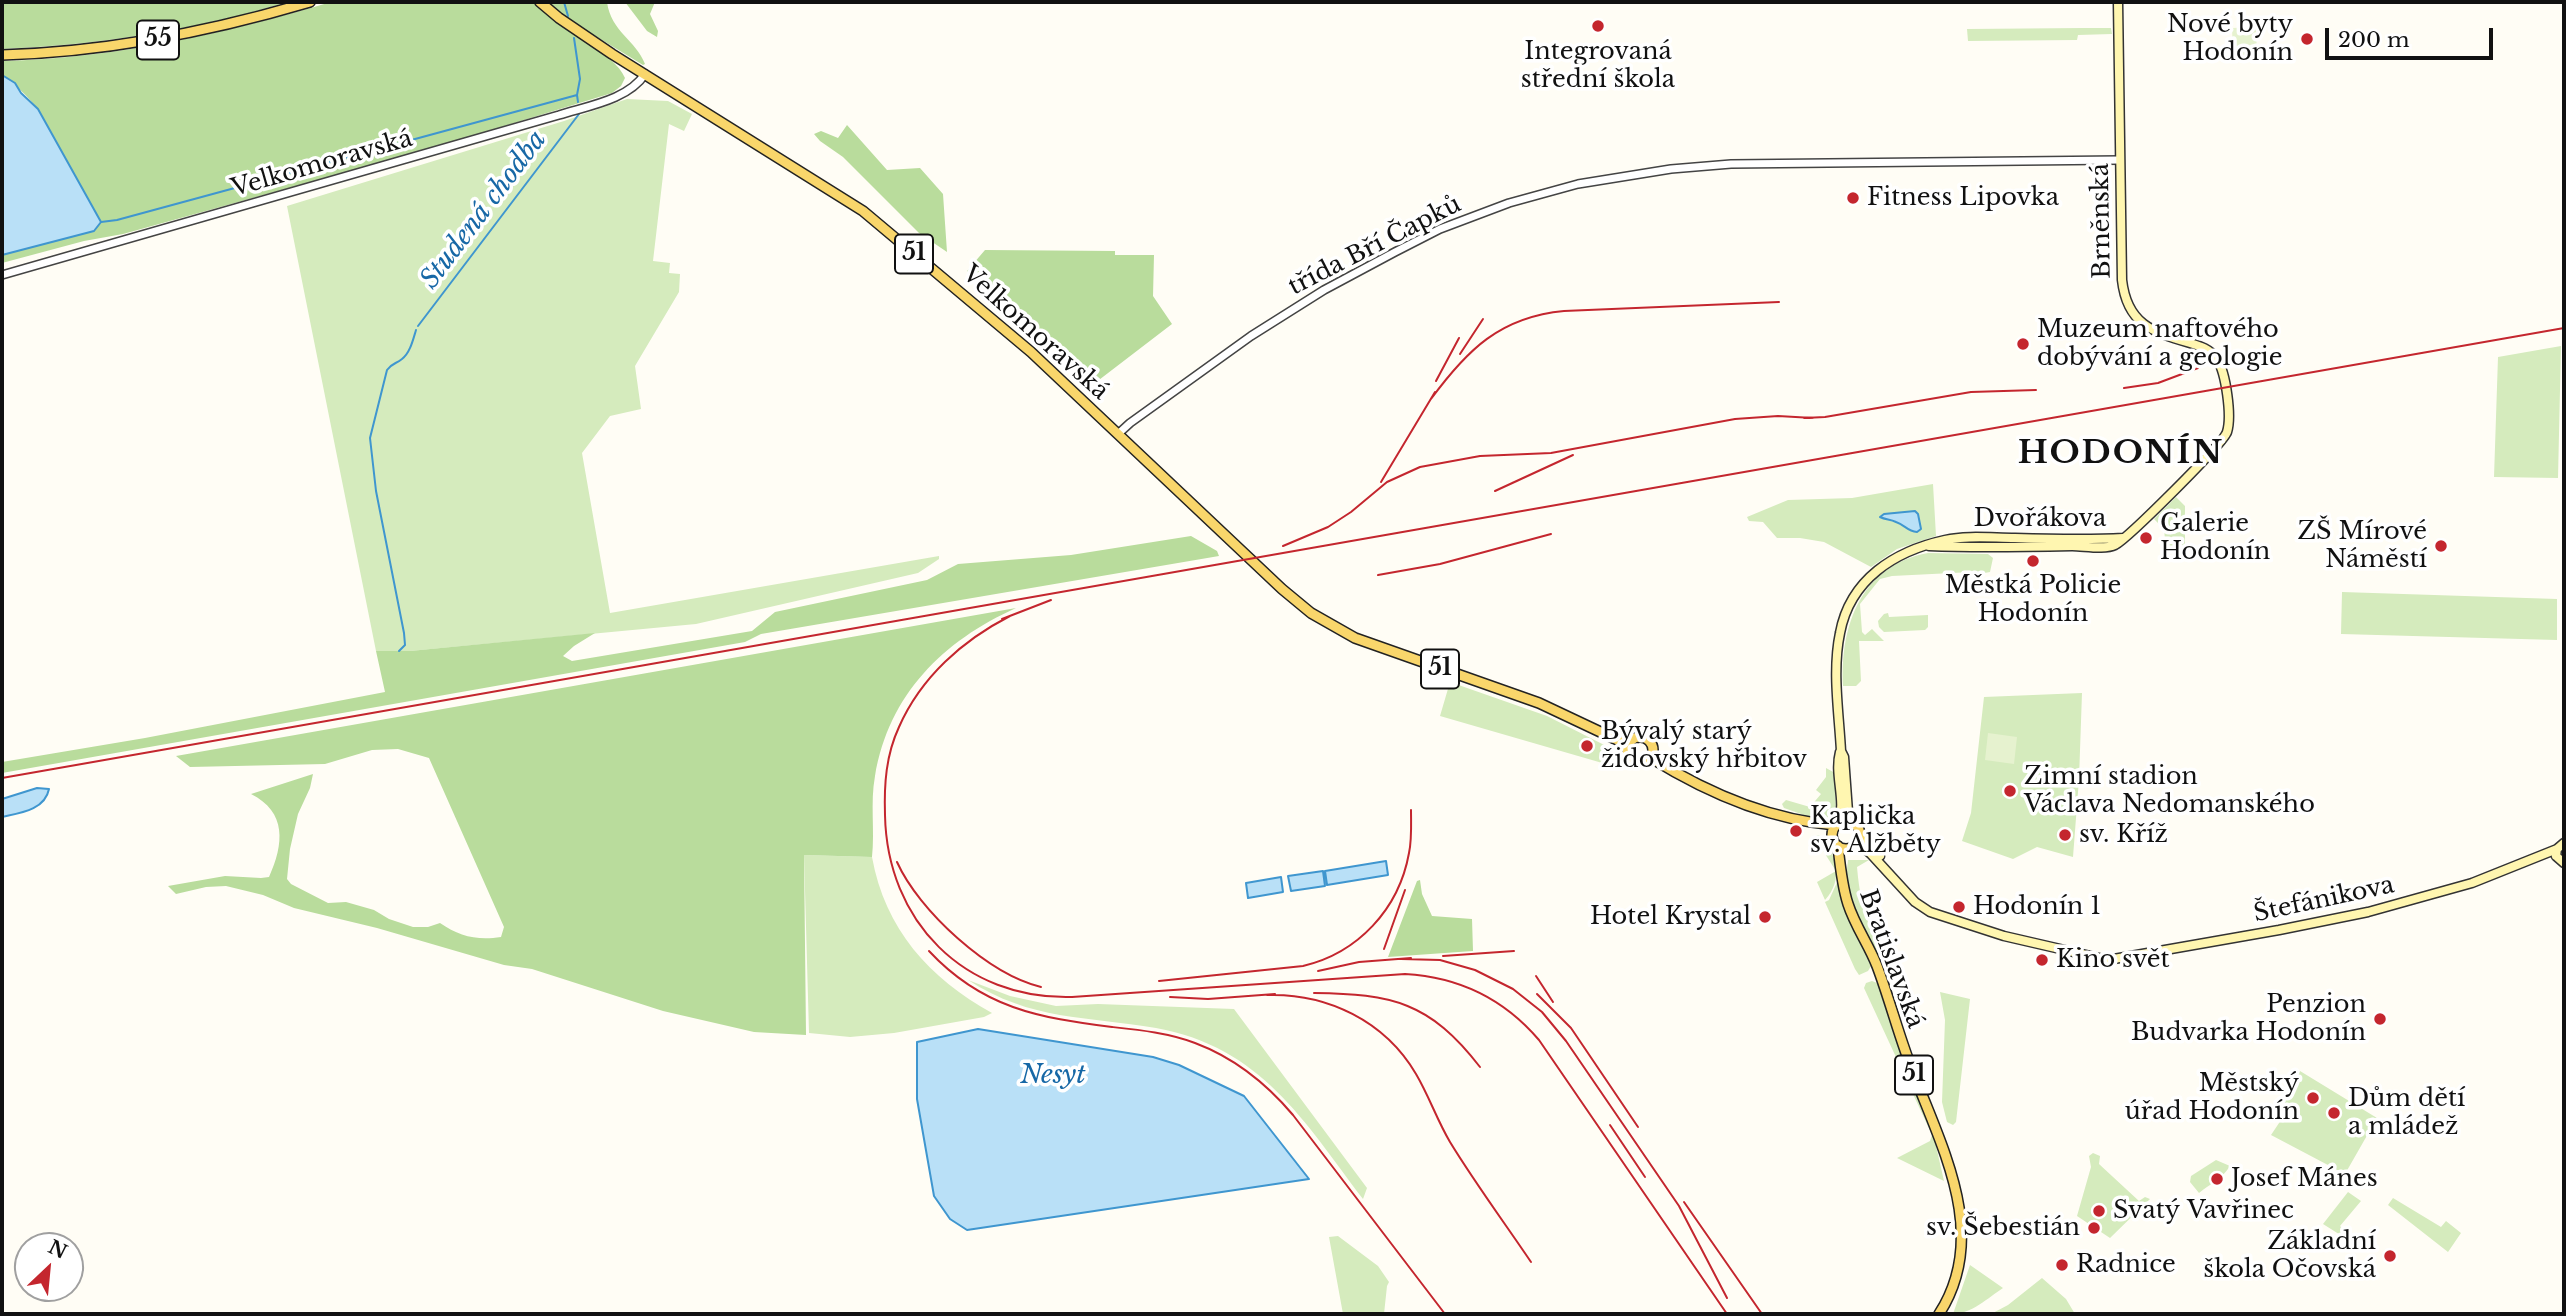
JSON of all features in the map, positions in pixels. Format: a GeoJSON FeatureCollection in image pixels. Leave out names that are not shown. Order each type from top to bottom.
{"type":"FeatureCollection","features":[{"type":"Feature","properties":{"kind":"main road","name":"55"},"geometry":{"type":"LineString","coordinates":[[2,55],[107,47],[164,38],[232,24],[310,2]]}},
{"type":"Feature","properties":{"kind":"main road","name":"Velkomoravská"},"geometry":{"type":"LineString","coordinates":[[540,2],[568,24],[645,74],[863,211],[1020,342],[1241,551],[1311,613],[1355,638],[1539,703],[1628,745]]}},
{"type":"Feature","properties":{"kind":"main road","name":"Brněnská"},"geometry":{"type":"LineString","coordinates":[[2118,2],[2122,280],[2128,305],[2137,319],[2151,329],[2198,345],[2212,353],[2219,362],[2228,405],[2228,428],[2221,443],[2123,538]]}},
{"type":"Feature","properties":{"kind":"main road","name":"Dvořákova"},"geometry":{"type":"LineString","coordinates":[[1837,824],[1841,812],[1838,769],[1841,751],[1837,655],[1846,613],[1860,588],[1877,569],[1900,555],[1946,540],[2123,538]]}},
{"type":"Feature","properties":{"kind":"main road","name":"51"},"geometry":{"type":"LineString","coordinates":[[1644,737],[1653,747],[1651,758],[1642,764],[1634,762],[1627,753],[1628,745],[1635,738],[1644,737]]}},
{"type":"Feature","properties":{"kind":"main road","name":"Dvořákova"},"geometry":{"type":"LineString","coordinates":[[1841,751],[1844,757],[1848,812],[1852,822]]}},
{"type":"Feature","properties":{"kind":"main road","name":"51"},"geometry":{"type":"LineString","coordinates":[[1651,758],[1712,791],[1796,819],[1832,836],[1838,846]]}},
{"type":"Feature","properties":{"kind":"main road","name":"51"},"geometry":{"type":"LineString","coordinates":[[1796,819],[1837,824],[1852,822]]}},
{"type":"Feature","properties":{"kind":"main road"},"geometry":{"type":"LineString","coordinates":[[1852,822],[1858,828],[1860,836],[1878,853],[1890,873]]}},
{"type":"Feature","properties":{"kind":"main road"},"geometry":{"type":"LineString","coordinates":[[1832,836],[1837,824]]}},
{"type":"Feature","properties":{"kind":"main road","name":"51"},"geometry":{"type":"LineString","coordinates":[[1852,847],[1860,836]]}},
{"type":"Feature","properties":{"kind":"main road"},"geometry":{"type":"LineString","coordinates":[[1838,846],[1867,850],[1890,873]]}},
{"type":"Feature","properties":{"kind":"main road","name":"Bratislavská"},"geometry":{"type":"LineString","coordinates":[[1838,846],[1847,903],[1875,960],[1903,1048],[1939,1139],[1961,1210],[1959,1267],[1949,1298],[1939,1314]]}},
{"type":"Feature","properties":{"kind":"main road","name":"Bratislavská"},"geometry":{"type":"LineString","coordinates":[[1842,870],[1852,847]]}},
{"type":"Feature","properties":{"kind":"main road"},"geometry":{"type":"LineString","coordinates":[[2559,849],[2564,863]]}},
{"type":"Feature","properties":{"kind":"main road","name":"Štefánikova"},"geometry":{"type":"LineString","coordinates":[[1890,873],[1915,902],[1930,912],[2004,936],[2108,960],[2368,912],[2472,883],[2559,849]]}},
{"type":"Feature","properties":{"kind":"street","name":"Velkomoravská"},"geometry":{"type":"LineString","coordinates":[[2,275],[559,116],[622,94],[645,74]]}},
{"type":"Feature","properties":{"kind":"street","name":"třída Bří Čapků"},"geometry":{"type":"LineString","coordinates":[[1118,434],[1210,364],[1324,290],[1440,229],[1509,203],[1578,184],[1671,169],[1731,164],[2120,160]]}},
{"type":"Feature","properties":{"kind":"green space"},"geometry":{"type":"Polygon","coordinates":[[[2,2],[288,2],[217,21],[110,40],[2,49],[2,2]]]}},
{"type":"Feature","properties":{"kind":"green space"},"geometry":{"type":"Polygon","coordinates":[[[331,2],[533,2],[610,59],[625,78],[621,86],[612,93],[433,148],[123,234],[84,241],[2,263],[2,255],[94,231],[48,126],[33,103],[2,75],[2,61],[86,55],[168,42],[331,2]]]}},
{"type":"Feature","properties":{"kind":"green space"},"geometry":{"type":"Polygon","coordinates":[[[547,2],[607,2],[613,21],[636,48],[645,64],[579,26],[547,2]]]}},
{"type":"Feature","properties":{"kind":"green space"},"geometry":{"type":"Polygon","coordinates":[[[625,2],[655,2],[650,14],[658,31],[657,37],[647,31],[625,2]]]}},
{"type":"Feature","properties":{"kind":"green space"},"geometry":{"type":"Polygon","coordinates":[[[2256,27],[2257,55],[2233,55],[2232,28],[2256,27]]]}},
{"type":"Feature","properties":{"kind":"green space"},"geometry":{"type":"Polygon","coordinates":[[[2111,28],[2112,34],[2078,35],[2077,40],[1968,41],[1967,29],[2111,28]]]}},
{"type":"Feature","properties":{"kind":"green space"},"geometry":{"type":"Polygon","coordinates":[[[627,99],[668,101],[692,114],[684,131],[669,124],[653,261],[670,263],[669,273],[680,274],[679,292],[635,366],[641,409],[610,416],[582,453],[610,613],[939,556],[939,559],[918,573],[696,624],[410,651],[376,651],[287,206],[627,99]]]}},
{"type":"Feature","properties":{"kind":"green space"},"geometry":{"type":"Polygon","coordinates":[[[847,125],[887,170],[920,168],[943,194],[947,252],[919,233],[843,157],[814,134],[821,131],[838,138],[847,125]]]}},
{"type":"Feature","properties":{"kind":"green space"},"geometry":{"type":"Polygon","coordinates":[[[985,250],[1115,251],[1115,255],[1154,255],[1153,296],[1172,324],[1095,383],[967,271],[985,250]]]}},
{"type":"Feature","properties":{"kind":"green space"},"geometry":{"type":"Polygon","coordinates":[[[2561,346],[2558,478],[2494,477],[2498,357],[2561,346]]]}},
{"type":"Feature","properties":{"kind":"green space"},"geometry":{"type":"Polygon","coordinates":[[[1933,484],[1936,536],[1897,549],[1871,567],[1824,542],[1777,538],[1763,522],[1749,521],[1747,517],[1788,500],[1852,498],[1933,484]]]}},
{"type":"Feature","properties":{"kind":"green space"},"geometry":{"type":"Polygon","coordinates":[[[2176,497],[2185,506],[2185,550],[2166,550],[2164,529],[2154,519],[2176,497]]]}},
{"type":"Feature","properties":{"kind":"green space"},"geometry":{"type":"Polygon","coordinates":[[[1191,536],[1217,551],[1219,556],[761,634],[745,642],[2,773],[2,762],[145,738],[385,692],[376,651],[410,651],[595,633],[563,656],[572,661],[752,631],[775,612],[927,580],[958,564],[1071,555],[1191,536]]]}},
{"type":"Feature","properties":{"kind":"green space"},"geometry":{"type":"Polygon","coordinates":[[[1928,553],[1988,554],[1993,558],[1990,572],[1892,576],[1880,579],[1860,604],[1862,632],[1865,635],[1872,629],[1884,641],[1859,641],[1861,681],[1856,686],[1843,686],[1846,642],[1859,601],[1886,570],[1905,560],[1928,553]]]}},
{"type":"Feature","properties":{"kind":"green space"},"geometry":{"type":"Polygon","coordinates":[[[2342,592],[2557,599],[2557,640],[2341,634],[2342,592]]]}},
{"type":"Feature","properties":{"kind":"green space"},"geometry":{"type":"Polygon","coordinates":[[[1016,608],[990,621],[943,654],[923,674],[893,720],[882,747],[875,776],[872,857],[804,855],[806,1035],[754,1032],[663,1011],[532,969],[504,965],[377,928],[294,908],[263,895],[226,886],[206,887],[176,894],[168,886],[225,876],[269,877],[278,853],[279,830],[271,810],[251,794],[313,774],[310,788],[298,814],[290,849],[287,879],[291,884],[328,903],[346,902],[374,910],[389,919],[413,927],[428,927],[440,923],[469,936],[501,937],[504,927],[429,758],[398,749],[372,750],[325,764],[190,767],[176,756],[1016,608]]]}},
{"type":"Feature","properties":{"kind":"green space"},"geometry":{"type":"Polygon","coordinates":[[[1888,613],[1889,617],[1928,615],[1928,627],[1925,630],[1884,632],[1878,621],[1888,613]]]}},
{"type":"Feature","properties":{"kind":"green space"},"geometry":{"type":"Polygon","coordinates":[[[1450,682],[1547,716],[1622,754],[1626,768],[1440,716],[1450,682]]]}},
{"type":"Feature","properties":{"kind":"green space"},"geometry":{"type":"Polygon","coordinates":[[[2082,693],[2073,857],[2037,847],[2013,859],[1962,841],[1971,813],[1984,697],[2082,693]]]}},
{"type":"Feature","properties":{"kind":"green space"},"geometry":{"type":"Polygon","coordinates":[[[1988,733],[2017,737],[2014,764],[1985,760],[1988,733]]]}},
{"type":"Feature","properties":{"kind":"green space"},"geometry":{"type":"Polygon","coordinates":[[[1826,768],[1835,773],[1836,816],[1831,820],[1818,820],[1784,808],[1782,804],[1786,800],[1810,807],[1821,794],[1816,790],[1826,777],[1826,768]]]}},
{"type":"Feature","properties":{"kind":"green space"},"geometry":{"type":"Polygon","coordinates":[[[1819,835],[1834,858],[1836,871],[1820,846],[1816,847],[1813,837],[1819,835]]]}},
{"type":"Feature","properties":{"kind":"green space"},"geometry":{"type":"Polygon","coordinates":[[[804,855],[872,857],[887,907],[913,949],[948,984],[992,1013],[984,1017],[894,1033],[850,1037],[809,1033],[804,855]]]}},
{"type":"Feature","properties":{"kind":"green space"},"geometry":{"type":"Polygon","coordinates":[[[1848,860],[1869,860],[1857,867],[1860,893],[1873,933],[1886,959],[1878,956],[1855,910],[1848,887],[1848,860]]]}},
{"type":"Feature","properties":{"kind":"green space"},"geometry":{"type":"Polygon","coordinates":[[[1836,871],[1835,884],[1825,900],[1817,882],[1836,871]]]}},
{"type":"Feature","properties":{"kind":"green space"},"geometry":{"type":"Polygon","coordinates":[[[1839,878],[1846,910],[1871,966],[1868,971],[1859,975],[1825,902],[1829,900],[1839,878]]]}},
{"type":"Feature","properties":{"kind":"green space"},"geometry":{"type":"Polygon","coordinates":[[[1420,880],[1422,894],[1432,916],[1472,919],[1473,951],[1388,957],[1417,881],[1420,880]]]}},
{"type":"Feature","properties":{"kind":"green space"},"geometry":{"type":"Polygon","coordinates":[[[968,980],[1010,996],[1056,1006],[1098,1004],[1234,1009],[1367,1188],[1363,1199],[1321,1142],[1277,1091],[1224,1052],[1193,1038],[1156,1028],[1037,1010],[991,993],[968,980]]]}},
{"type":"Feature","properties":{"kind":"green space"},"geometry":{"type":"Polygon","coordinates":[[[1866,983],[1877,983],[1881,990],[1934,1137],[1944,1181],[1897,1158],[1930,1141],[1932,1135],[1864,988],[1866,983]]]}},
{"type":"Feature","properties":{"kind":"green space"},"geometry":{"type":"Polygon","coordinates":[[[1940,992],[1970,999],[1956,1122],[1953,1125],[1947,1122],[1942,1102],[1945,1020],[1940,992]]]}},
{"type":"Feature","properties":{"kind":"green space"},"geometry":{"type":"Polygon","coordinates":[[[2300,1071],[2377,1118],[2345,1174],[2271,1135],[2283,1117],[2275,1113],[2300,1071]]]}},
{"type":"Feature","properties":{"kind":"green space"},"geometry":{"type":"Polygon","coordinates":[[[2093,1153],[2100,1156],[2099,1164],[2139,1201],[2145,1197],[2150,1199],[2110,1238],[2077,1216],[2091,1167],[2089,1156],[2093,1153]]]}},
{"type":"Feature","properties":{"kind":"green space"},"geometry":{"type":"Polygon","coordinates":[[[2216,1160],[2230,1166],[2220,1178],[2199,1193],[2190,1182],[2191,1176],[2216,1160]]]}},
{"type":"Feature","properties":{"kind":"green space"},"geometry":{"type":"Polygon","coordinates":[[[2348,1192],[2361,1201],[2340,1226],[2344,1230],[2342,1236],[2323,1224],[2348,1192]]]}},
{"type":"Feature","properties":{"kind":"green space"},"geometry":{"type":"Polygon","coordinates":[[[2393,1198],[2441,1227],[2446,1221],[2461,1233],[2448,1252],[2388,1205],[2393,1198]]]}},
{"type":"Feature","properties":{"kind":"green space"},"geometry":{"type":"Polygon","coordinates":[[[1338,1236],[1378,1266],[1389,1282],[1384,1314],[1343,1314],[1329,1237],[1338,1236]]]}},
{"type":"Feature","properties":{"kind":"green space"},"geometry":{"type":"Polygon","coordinates":[[[1970,1265],[2003,1288],[1973,1308],[1953,1314],[1970,1265]]]}},
{"type":"Feature","properties":{"kind":"green space"},"geometry":{"type":"Polygon","coordinates":[[[2042,1278],[2066,1299],[2075,1314],[1991,1314],[2008,1305],[2042,1278]]]}},
{"type":"Feature","properties":{"kind":"water"},"geometry":{"type":"Polygon","coordinates":[[[2,75],[15,83],[21,93],[38,109],[101,222],[94,231],[2,255],[2,75]]]}},
{"type":"Feature","properties":{"kind":"water"},"geometry":{"type":"Polygon","coordinates":[[[1915,511],[1921,529],[1917,532],[1880,517],[1884,514],[1915,511]]]}},
{"type":"Feature","properties":{"kind":"water"},"geometry":{"type":"Polygon","coordinates":[[[37,788],[49,789],[42,802],[31,809],[2,817],[2,799],[37,788]]]}},
{"type":"Feature","properties":{"kind":"water"},"geometry":{"type":"Polygon","coordinates":[[[1386,861],[1388,875],[1327,885],[1325,871],[1386,861]]]}},
{"type":"Feature","properties":{"kind":"water"},"geometry":{"type":"Polygon","coordinates":[[[1323,871],[1325,886],[1291,891],[1288,876],[1323,871]]]}},
{"type":"Feature","properties":{"kind":"water"},"geometry":{"type":"Polygon","coordinates":[[[1281,877],[1283,892],[1248,898],[1246,883],[1281,877]]]}},
{"type":"Feature","properties":{"kind":"water","name":"Nesyt"},"geometry":{"type":"Polygon","coordinates":[[[978,1029],[1153,1057],[1179,1065],[1244,1096],[1309,1179],[967,1230],[950,1219],[934,1196],[917,1099],[917,1042],[978,1029]]]}},
{"type":"Feature","properties":{"kind":"waterway","name":"Studená chodba"},"geometry":{"type":"LineString","coordinates":[[564,2],[568,16]]}},
{"type":"Feature","properties":{"kind":"waterway","name":"Studená chodba"},"geometry":{"type":"LineString","coordinates":[[574,38],[580,79],[578,102]]}},
{"type":"Feature","properties":{"kind":"waterway"},"geometry":{"type":"LineString","coordinates":[[101,222],[117,220],[577,95]]}},
{"type":"Feature","properties":{"kind":"waterway","name":"Studená chodba"},"geometry":{"type":"LineString","coordinates":[[418,326],[579,114]]}},
{"type":"Feature","properties":{"kind":"waterway","name":"Studená chodba"},"geometry":{"type":"LineString","coordinates":[[399,651],[405,645],[404,633],[376,491],[370,438],[387,370],[407,353],[416,330]]}},
{"type":"Feature","properties":{"kind":"railway"},"geometry":{"type":"LineString","coordinates":[[1431,399],[1458,365],[1487,339],[1521,320],[1541,314],[1779,302]]}},
{"type":"Feature","properties":{"kind":"railway"},"geometry":{"type":"LineString","coordinates":[[1460,354],[1483,319]]}},
{"type":"Feature","properties":{"kind":"railway"},"geometry":{"type":"LineString","coordinates":[[2,778],[2564,328]]}},
{"type":"Feature","properties":{"kind":"railway"},"geometry":{"type":"LineString","coordinates":[[1436,381],[1459,338]]}},
{"type":"Feature","properties":{"kind":"railway"},"geometry":{"type":"LineString","coordinates":[[2124,388],[2158,383],[2198,368]]}},
{"type":"Feature","properties":{"kind":"railway"},"geometry":{"type":"LineString","coordinates":[[1804,418],[1825,417],[1971,392],[2036,390]]}},
{"type":"Feature","properties":{"kind":"railway"},"geometry":{"type":"LineString","coordinates":[[1381,482],[1435,392]]}},
{"type":"Feature","properties":{"kind":"railway"},"geometry":{"type":"LineString","coordinates":[[1283,546],[1328,527],[1387,482],[1420,467],[1480,456],[1551,453],[1735,419],[1778,416],[1813,418]]}},
{"type":"Feature","properties":{"kind":"railway"},"geometry":{"type":"LineString","coordinates":[[1495,491],[1573,455]]}},
{"type":"Feature","properties":{"kind":"railway"},"geometry":{"type":"LineString","coordinates":[[1378,575],[1440,564],[1551,534]]}},
{"type":"Feature","properties":{"kind":"railway"},"geometry":{"type":"LineString","coordinates":[[1002,619],[1051,600]]}},
{"type":"Feature","properties":{"kind":"railway"},"geometry":{"type":"LineString","coordinates":[[1010,616],[960,648],[931,676],[908,709],[889,759],[885,803],[889,853],[900,889],[917,920],[939,947],[966,969],[998,985],[1033,994],[1072,997],[1405,974],[1462,985],[1511,1013],[1539,1040],[1727,1314]]}},
{"type":"Feature","properties":{"kind":"railway"},"geometry":{"type":"LineString","coordinates":[[1159,981],[1303,966],[1341,951],[1373,926],[1396,892],[1409,853],[1411,810]]}},
{"type":"Feature","properties":{"kind":"railway"},"geometry":{"type":"LineString","coordinates":[[897,862],[921,900],[957,938],[999,969],[1041,987]]}},
{"type":"Feature","properties":{"kind":"railway"},"geometry":{"type":"LineString","coordinates":[[1384,949],[1405,890]]}},
{"type":"Feature","properties":{"kind":"railway"},"geometry":{"type":"LineString","coordinates":[[929,951],[970,986],[1013,1007],[1060,1019],[1175,1037],[1210,1049],[1249,1073],[1272,1092],[1293,1115],[1445,1314]]}},
{"type":"Feature","properties":{"kind":"railway"},"geometry":{"type":"LineString","coordinates":[[1443,956],[1514,951]]}},
{"type":"Feature","properties":{"kind":"railway"},"geometry":{"type":"LineString","coordinates":[[1318,971],[1359,962],[1411,958]]}},
{"type":"Feature","properties":{"kind":"railway"},"geometry":{"type":"LineString","coordinates":[[1401,959],[1440,960],[1475,970],[1513,989],[1542,1012],[1566,1041],[1679,1206],[1727,1298]]}},
{"type":"Feature","properties":{"kind":"railway"},"geometry":{"type":"LineString","coordinates":[[1536,976],[1553,1002]]}},
{"type":"Feature","properties":{"kind":"railway"},"geometry":{"type":"LineString","coordinates":[[1314,993],[1366,996],[1408,1006],[1444,1028],[1480,1067]]}},
{"type":"Feature","properties":{"kind":"railway"},"geometry":{"type":"LineString","coordinates":[[1170,997],[1208,999],[1275,994]]}},
{"type":"Feature","properties":{"kind":"railway"},"geometry":{"type":"LineString","coordinates":[[1537,994],[1571,1028],[1638,1127]]}},
{"type":"Feature","properties":{"kind":"railway"},"geometry":{"type":"LineString","coordinates":[[1267,995],[1311,999],[1332,1005],[1371,1025],[1388,1039],[1416,1074],[1450,1142],[1531,1262]]}},
{"type":"Feature","properties":{"kind":"railway"},"geometry":{"type":"LineString","coordinates":[[1610,1125],[1645,1177]]}},
{"type":"Feature","properties":{"kind":"railway"},"geometry":{"type":"LineString","coordinates":[[1684,1202],[1762,1314]]}},
{"type":"Feature","properties":{"kind":"place","name":"Integrovaná střední škola"},"geometry":{"type":"Point","coordinates":[1598,26]}},
{"type":"Feature","properties":{"kind":"place","name":"Nové byty Hodonín"},"geometry":{"type":"Point","coordinates":[2307,39]}},
{"type":"Feature","properties":{"kind":"place","name":"Fitness Lipovka"},"geometry":{"type":"Point","coordinates":[1853,198]}},
{"type":"Feature","properties":{"kind":"place","name":"Muzeum naftového dobývání a geologie"},"geometry":{"type":"Point","coordinates":[2023,344]}},
{"type":"Feature","properties":{"kind":"place","name":"Galerie Hodonín"},"geometry":{"type":"Point","coordinates":[2146,538]}},
{"type":"Feature","properties":{"kind":"place","name":"ZŠ Mírové Náměstí"},"geometry":{"type":"Point","coordinates":[2441,546]}},
{"type":"Feature","properties":{"kind":"place","name":"Městká Policie Hodonín"},"geometry":{"type":"Point","coordinates":[2033,561]}},
{"type":"Feature","properties":{"kind":"place","name":"Bývalý starý židovský hřbitov"},"geometry":{"type":"Point","coordinates":[1587,746]}},
{"type":"Feature","properties":{"kind":"place","name":"Zimní stadion Václava Nedomanského"},"geometry":{"type":"Point","coordinates":[2010,791]}},
{"type":"Feature","properties":{"kind":"place","name":"Kaplička sv. Alžběty"},"geometry":{"type":"Point","coordinates":[1796,831]}},
{"type":"Feature","properties":{"kind":"place","name":"sv. Kříž"},"geometry":{"type":"Point","coordinates":[2065,835]}},
{"type":"Feature","properties":{"kind":"place","name":"Hodonín 1"},"geometry":{"type":"Point","coordinates":[1959,907]}},
{"type":"Feature","properties":{"kind":"place","name":"Hotel Krystal"},"geometry":{"type":"Point","coordinates":[1765,917]}},
{"type":"Feature","properties":{"kind":"place","name":"Kino svět"},"geometry":{"type":"Point","coordinates":[2042,960]}},
{"type":"Feature","properties":{"kind":"place","name":"Penzion Budvarka Hodonín"},"geometry":{"type":"Point","coordinates":[2380,1019]}},
{"type":"Feature","properties":{"kind":"place","name":"Městský úřad Hodonín"},"geometry":{"type":"Point","coordinates":[2313,1098]}},
{"type":"Feature","properties":{"kind":"place","name":"Dům dětí a mládež"},"geometry":{"type":"Point","coordinates":[2334,1113]}},
{"type":"Feature","properties":{"kind":"place","name":"Josef Mánes"},"geometry":{"type":"Point","coordinates":[2217,1179]}},
{"type":"Feature","properties":{"kind":"place","name":"Svatý Vavřinec"},"geometry":{"type":"Point","coordinates":[2099,1211]}},
{"type":"Feature","properties":{"kind":"place","name":"sv. Šebestián"},"geometry":{"type":"Point","coordinates":[2094,1228]}},
{"type":"Feature","properties":{"kind":"place","name":"Základní škola Očovská"},"geometry":{"type":"Point","coordinates":[2390,1256]}},
{"type":"Feature","properties":{"kind":"place","name":"Radnice"},"geometry":{"type":"Point","coordinates":[2062,1265]}},
{"type":"Feature","properties":{"kind":"district","name":"HODONÍN"},"geometry":{"type":"Point","coordinates":[2121,454]}}]}
